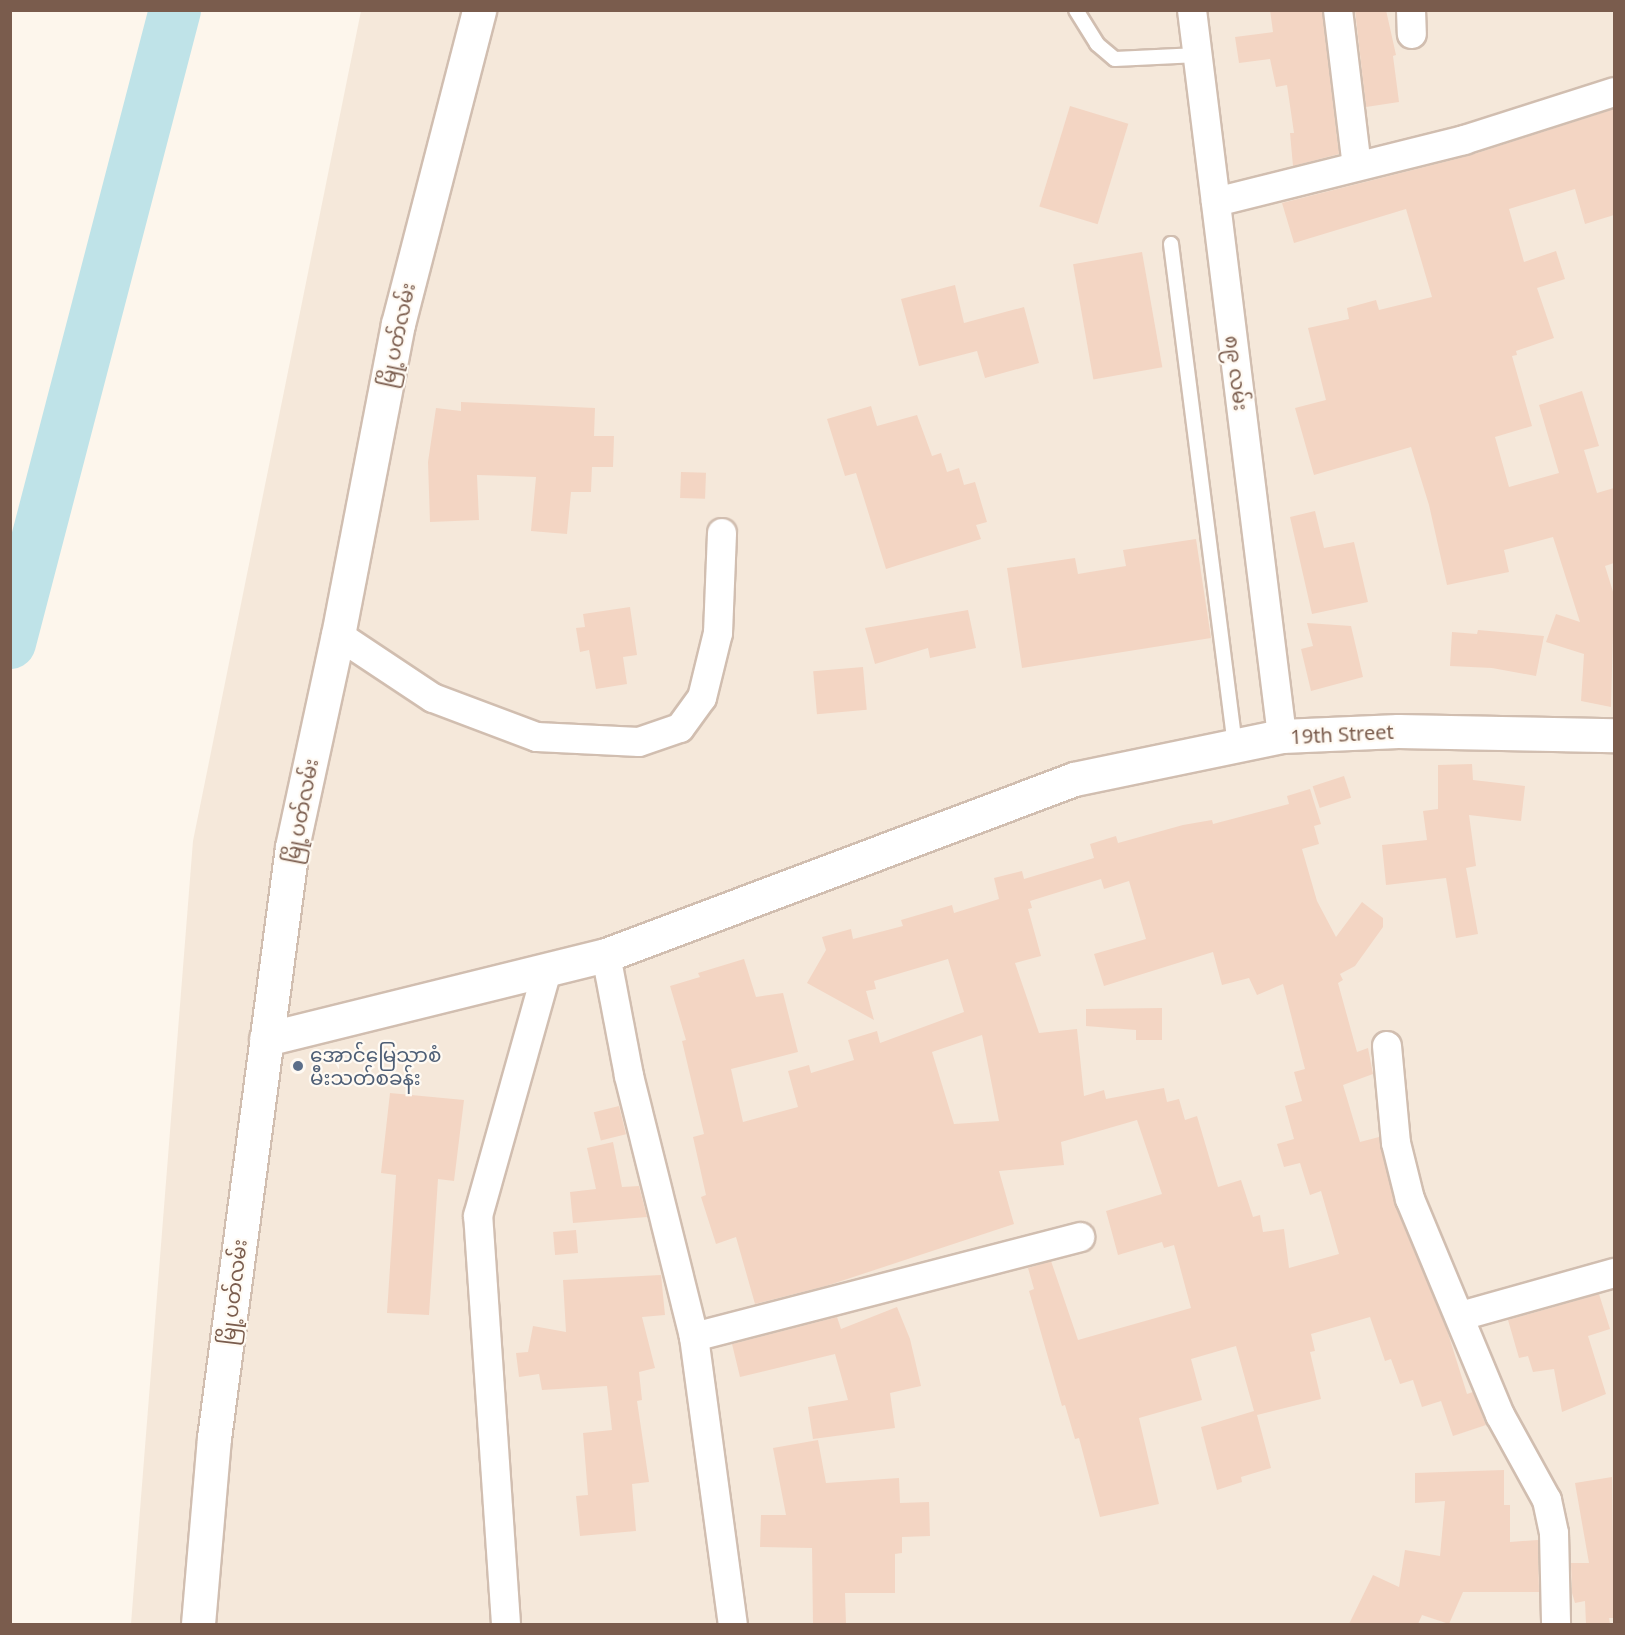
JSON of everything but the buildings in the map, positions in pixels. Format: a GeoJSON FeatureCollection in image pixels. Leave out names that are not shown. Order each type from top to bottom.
{"type":"FeatureCollection","features":[{"type":"Feature","properties":{"kind":"main road","name":"မြို့ပတ်လမ်း"},"geometry":{"type":"LineString","coordinates":[[198,1624],[214,1438],[292,847],[338,635],[398,324],[479,10]]}},
{"type":"Feature","properties":{"kind":"main road","name":"19th Street"},"geometry":{"type":"LineString","coordinates":[[266,1039],[606,955],[1074,779],[1282,736],[1398,731],[1614,735]]}},
{"type":"Feature","properties":{"kind":"street","name":"၈၉ လမ်း"},"geometry":{"type":"LineString","coordinates":[[1192,10],[1282,736]]}},
{"type":"Feature","properties":{"kind":"street"},"geometry":{"type":"LineString","coordinates":[[1338,10],[1357,166]]}},
{"type":"Feature","properties":{"kind":"street"},"geometry":{"type":"LineString","coordinates":[[1216,202],[1464,140],[1614,92]]}},
{"type":"Feature","properties":{"kind":"street"},"geometry":{"type":"LineString","coordinates":[[338,635],[433,698],[537,737],[639,742],[680,728],[702,698],[718,633],[722,533]]}},
{"type":"Feature","properties":{"kind":"street"},"geometry":{"type":"LineString","coordinates":[[606,955],[629,1076],[694,1337],[733,1624]]}},
{"type":"Feature","properties":{"kind":"street"},"geometry":{"type":"LineString","coordinates":[[506,1624],[478,1216],[547,970]]}},
{"type":"Feature","properties":{"kind":"street"},"geometry":{"type":"LineString","coordinates":[[1387,1046],[1396,1143],[1410,1199],[1461,1316],[1500,1415],[1547,1500],[1554,1533],[1556,1624]]}},
{"type":"Feature","properties":{"kind":"street"},"geometry":{"type":"LineString","coordinates":[[694,1337],[1080,1237]]}},
{"type":"Feature","properties":{"kind":"street"},"geometry":{"type":"LineString","coordinates":[[1461,1316],[1614,1273]]}},
{"type":"Feature","properties":{"kind":"lane"},"geometry":{"type":"LineString","coordinates":[[1076,10],[1097,44],[1115,59],[1198,55]]}},
{"type":"Feature","properties":{"kind":"lane"},"geometry":{"type":"LineString","coordinates":[[1171,244],[1235,746]]}},
{"type":"Feature","properties":{"kind":"shaded area"},"geometry":{"type":"Polygon","coordinates":[[[361,11],[1614,11],[1614,1624],[131,1624],[193,841],[361,11]]]}},
{"type":"Feature","properties":{"kind":"waterway"},"geometry":{"type":"LineString","coordinates":[[10,643],[175,10]]}},
{"type":"Feature","properties":{"kind":"place","name":"အောင်မြေသာစံ မီးသတ်စခန်း"},"geometry":{"type":"Point","coordinates":[298,1066]}}]}
